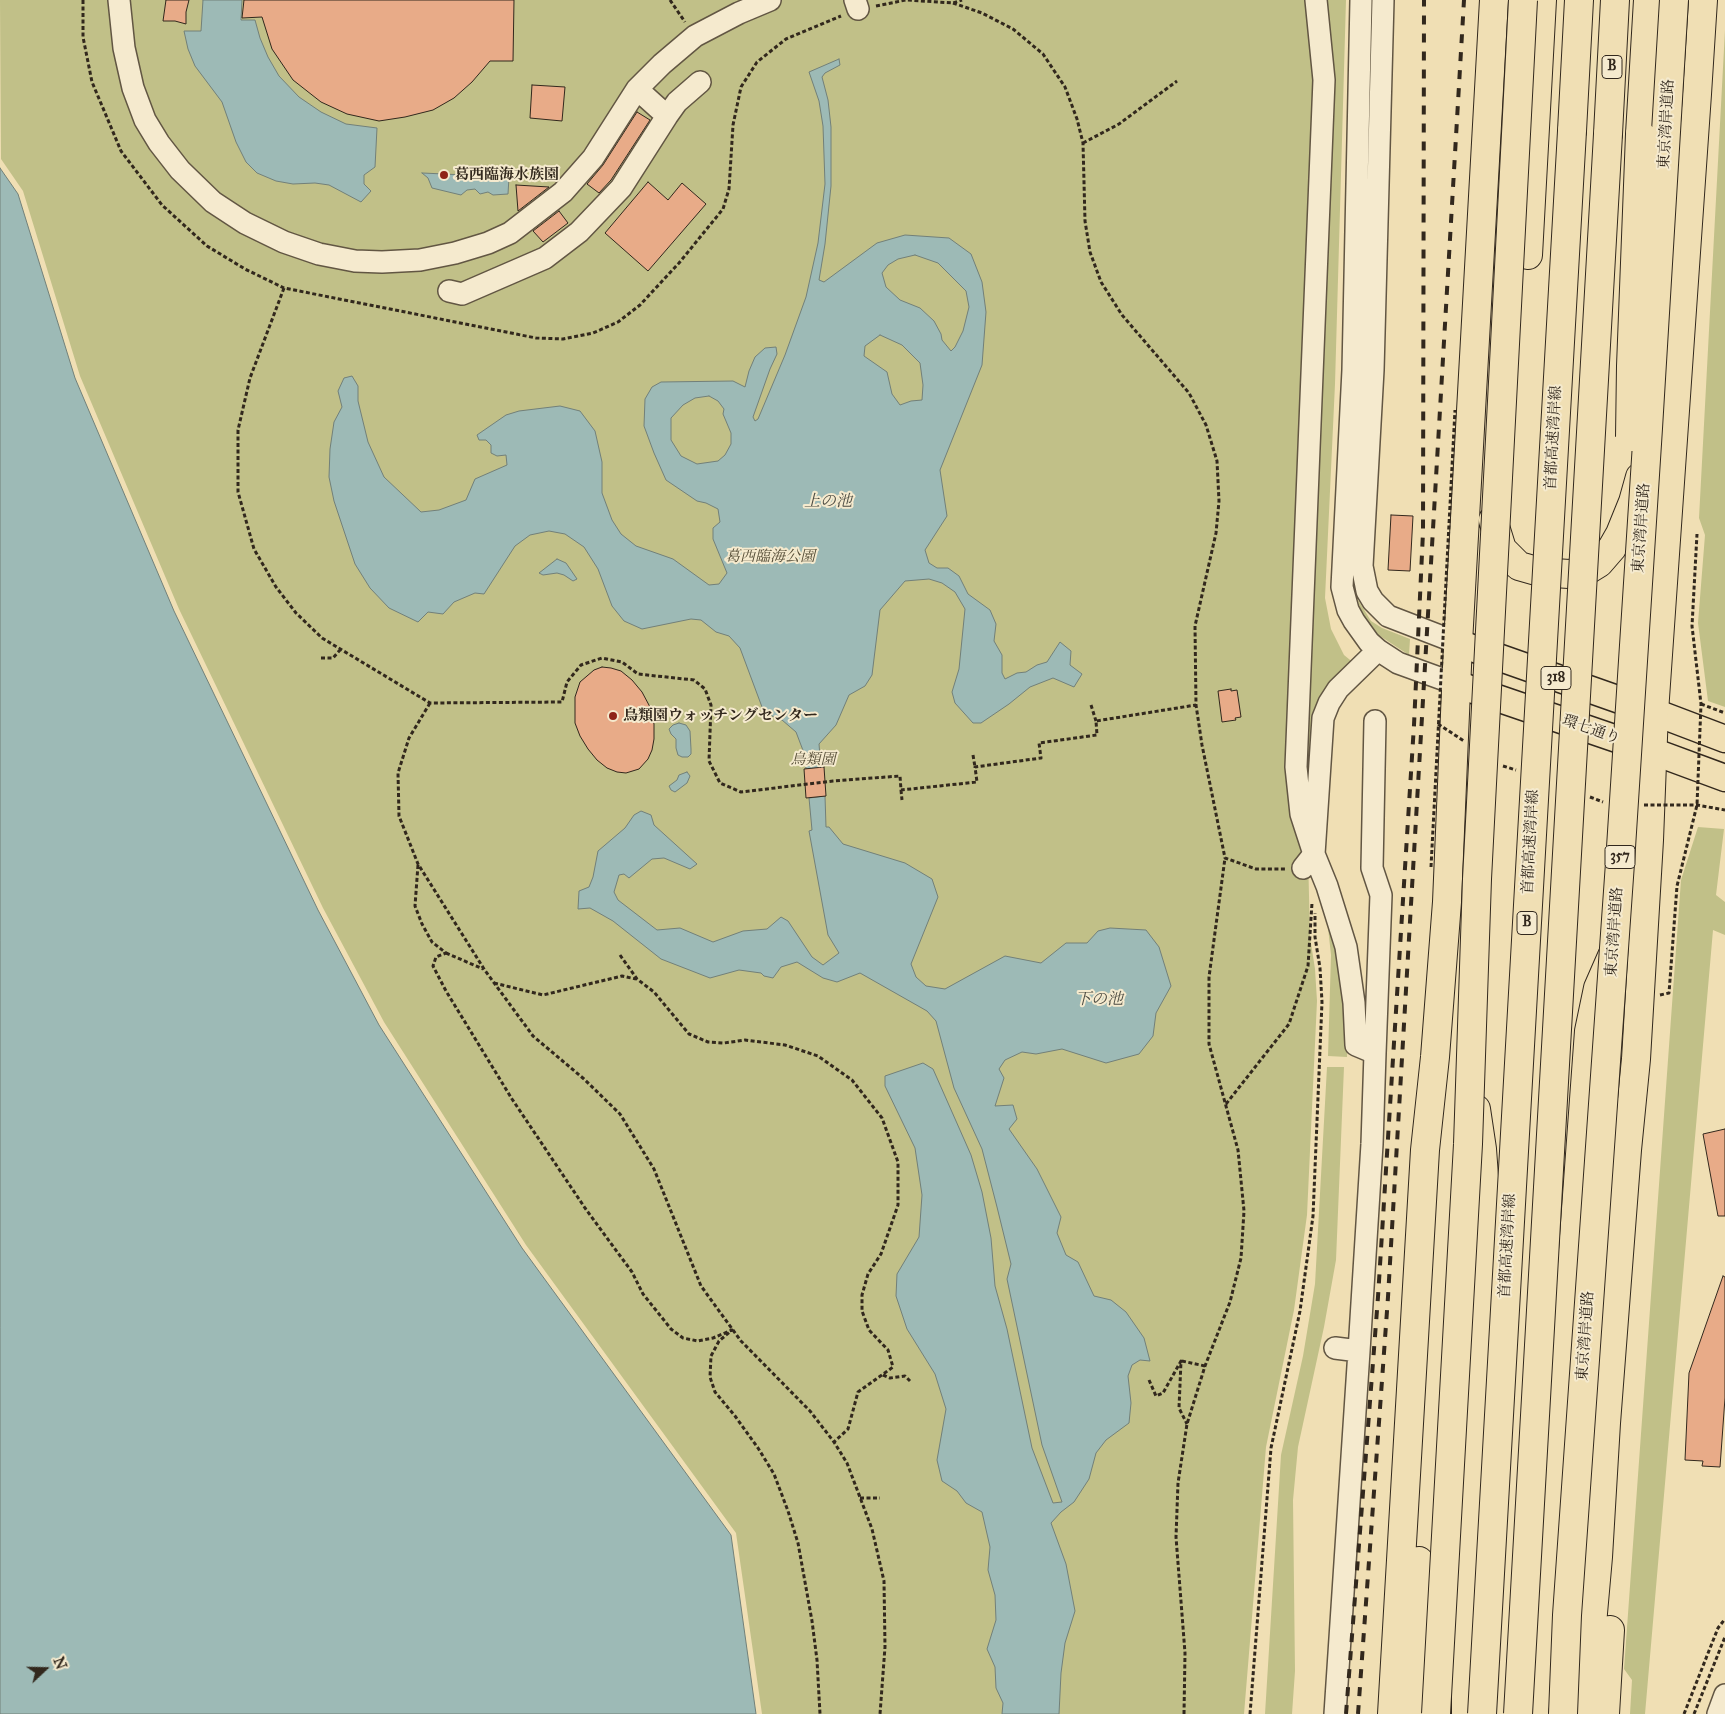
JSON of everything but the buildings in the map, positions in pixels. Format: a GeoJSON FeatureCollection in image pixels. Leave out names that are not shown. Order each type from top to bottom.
{"type":"FeatureCollection","features":[{"type":"Feature","properties":{"kind":"highway"},"geometry":{"type":"LineString","coordinates":[[1392,1714],[1425,1150],[1435,1057],[1447,902],[1458,643],[1494,0]]}},
{"type":"Feature","properties":{"kind":"highway"},"geometry":{"type":"LineString","coordinates":[[1480,257],[1510,0]]}},
{"type":"Feature","properties":{"kind":"highway"},"geometry":{"type":"LineString","coordinates":[[1436,1714],[1468,1144],[1477,879],[1523,0]]}},
{"type":"Feature","properties":{"kind":"highway"},"geometry":{"type":"LineString","coordinates":[[1477,879],[1506,628],[1517,472],[1542,0]]}},
{"type":"Feature","properties":{"kind":"highway","name":"首都高速湾岸線"},"geometry":{"type":"LineString","coordinates":[[1482,1714],[1579,0]]}},
{"type":"Feature","properties":{"kind":"highway","name":"B"},"geometry":{"type":"LineString","coordinates":[[1518,1714],[1615,0]]}},
{"type":"Feature","properties":{"kind":"highway"},"geometry":{"type":"LineString","coordinates":[[1620,863],[1631,366],[1640,134],[1648,0]]}},
{"type":"Feature","properties":{"kind":"highway","name":"東京湾岸道路"},"geometry":{"type":"LineString","coordinates":[[1563,1714],[1567,1605],[1620,863],[1674,0]]}},
{"type":"Feature","properties":{"kind":"highway"},"geometry":{"type":"LineString","coordinates":[[1697,0],[1698,94]]}},
{"type":"Feature","properties":{"kind":"highway"},"geometry":{"type":"LineString","coordinates":[[1584,1714],[1598,1557],[1627,1150],[1636,1060],[1649,840],[1654,712],[1698,94],[1702,0]]}},
{"type":"Feature","properties":{"kind":"highway"},"geometry":{"type":"LineString","coordinates":[[1475,353],[1490,432],[1489,490],[1493,524],[1502,549],[1519,566],[1540,572],[1569,574],[1586,571],[1599,563],[1612,548],[1633,502],[1641,474],[1651,423],[1654,388],[1667,341],[1683,304]]}},
{"type":"Feature","properties":{"kind":"highway"},"geometry":{"type":"LineString","coordinates":[[1534,1714],[1546,1620],[1589,1031],[1598,988],[1630,915],[1649,840]]}},
{"type":"Feature","properties":{"kind":"highway"},"geometry":{"type":"LineString","coordinates":[[1447,902],[1455,960],[1456,989],[1482,1149],[1484,1190],[1472,1416],[1466,1714]]}},
{"type":"Feature","properties":{"kind":"highway"},"geometry":{"type":"LineString","coordinates":[[1415,1714],[1420,1548],[1437,1267],[1435,1057]]}},
{"type":"Feature","properties":{"kind":"highway"},"geometry":{"type":"LineString","coordinates":[[1605,1714],[1638,1116],[1636,1060]]}},
{"type":"Feature","properties":{"kind":"main road","name":"318"},"geometry":{"type":"LineString","coordinates":[[1458,643],[1725,739]]}},
{"type":"Feature","properties":{"kind":"main road","name":"環七通り"},"geometry":{"type":"LineString","coordinates":[[1456,684],[1725,778]]}},
{"type":"Feature","properties":{"kind":"street"},"geometry":{"type":"LineString","coordinates":[[118,0],[124,48],[133,88],[145,120],[154,136],[180,170],[213,202],[245,223],[284,242],[320,254],[355,261],[382,262],[420,260],[454,254],[488,243],[510,233],[563,192],[593,158],[637,89],[662,64],[696,36],[739,13],[770,0]]}},
{"type":"Feature","properties":{"kind":"street"},"geometry":{"type":"LineString","coordinates":[[1316,0],[1318,80],[1314,246],[1296,767],[1308,862],[1327,886],[1346,947],[1354,1003],[1356,1045],[1375,1054]]}},
{"type":"Feature","properties":{"kind":"street"},"geometry":{"type":"LineString","coordinates":[[1361,0],[1354,370],[1342,587],[1348,610],[1354,621],[1369,642],[1378,650],[1398,663],[1456,684]]}},
{"type":"Feature","properties":{"kind":"street"},"geometry":{"type":"LineString","coordinates":[[1383,0],[1373,370],[1362,566],[1373,601],[1388,616],[1458,643]]}},
{"type":"Feature","properties":{"kind":"street"},"geometry":{"type":"LineString","coordinates":[[449,291],[462,294],[545,258],[579,232],[621,188],[677,102],[700,82]]}},
{"type":"Feature","properties":{"kind":"street"},"geometry":{"type":"LineString","coordinates":[[637,89],[667,116]]}},
{"type":"Feature","properties":{"kind":"street"},"geometry":{"type":"LineString","coordinates":[[1308,862],[1323,718],[1329,703],[1338,689],[1378,650]]}},
{"type":"Feature","properties":{"kind":"street"},"geometry":{"type":"LineString","coordinates":[[1335,1714],[1372,1144],[1381,895],[1372,868],[1375,721]]}},
{"type":"Feature","properties":{"kind":"street"},"geometry":{"type":"LineString","coordinates":[[1336,1348],[1359,1351]]}},
{"type":"Feature","properties":{"kind":"street"},"geometry":{"type":"LineString","coordinates":[[1718,1714],[1725,1695]]}},
{"type":"Feature","properties":{"kind":"path"},"geometry":{"type":"LineString","coordinates":[[83,0],[83,36],[92,82],[121,151],[162,205],[207,246],[245,269],[284,288],[536,338],[563,339],[593,333],[618,322],[640,305],[679,263],[723,209],[729,189],[733,125],[741,87],[757,62],[786,39],[857,4],[906,0],[953,3],[982,13],[1013,29],[1043,54],[1065,87],[1077,119],[1083,143],[1085,222],[1090,252],[1101,282],[1122,315],[1189,393],[1206,425],[1217,461],[1219,501],[1216,533],[1195,626],[1196,705],[1225,858],[1208,977],[1209,1044],[1238,1150],[1244,1211],[1241,1258],[1230,1302],[1205,1366],[1187,1424],[1178,1482],[1176,1537],[1185,1653],[1184,1714]]}},
{"type":"Feature","properties":{"kind":"path"},"geometry":{"type":"LineString","coordinates":[[670,0],[696,36]]}},
{"type":"Feature","properties":{"kind":"path"},"geometry":{"type":"LineString","coordinates":[[953,3],[962,0]]}},
{"type":"Feature","properties":{"kind":"path"},"geometry":{"type":"LineString","coordinates":[[1083,143],[1119,124],[1177,81]]}},
{"type":"Feature","properties":{"kind":"path"},"geometry":{"type":"LineString","coordinates":[[284,288],[250,378],[238,430],[238,492],[254,549],[276,587],[296,613],[322,638],[430,703],[562,702],[567,682],[580,665],[602,658],[622,662],[638,674],[694,680],[705,689],[710,704],[709,761],[720,783],[741,792],[833,781],[900,776],[902,800]]}},
{"type":"Feature","properties":{"kind":"path"},"geometry":{"type":"LineString","coordinates":[[1431,867],[1455,410]]}},
{"type":"Feature","properties":{"kind":"path"},"geometry":{"type":"LineString","coordinates":[[1660,995],[1669,993],[1676,886],[1697,805],[1701,704],[1692,626],[1697,534]]}},
{"type":"Feature","properties":{"kind":"path"},"geometry":{"type":"LineString","coordinates":[[321,658],[333,658],[340,650]]}},
{"type":"Feature","properties":{"kind":"path"},"geometry":{"type":"LineString","coordinates":[[430,703],[409,738],[398,773],[399,816],[418,864],[484,969],[533,1036],[584,1079],[620,1114],[654,1169],[701,1286],[741,1341],[810,1411],[834,1442],[847,1463],[872,1529],[884,1581],[885,1647],[880,1714]]}},
{"type":"Feature","properties":{"kind":"path"},"geometry":{"type":"LineString","coordinates":[[975,767],[1041,758],[1039,743],[1097,735],[1096,721],[1091,704]]}},
{"type":"Feature","properties":{"kind":"path"},"geometry":{"type":"LineString","coordinates":[[1701,704],[1725,713]]}},
{"type":"Feature","properties":{"kind":"path"},"geometry":{"type":"LineString","coordinates":[[1096,721],[1196,705]]}},
{"type":"Feature","properties":{"kind":"path"},"geometry":{"type":"LineString","coordinates":[[901,790],[977,782],[973,755]]}},
{"type":"Feature","properties":{"kind":"path"},"geometry":{"type":"LineString","coordinates":[[1225,858],[1256,869],[1308,862]]}},
{"type":"Feature","properties":{"kind":"path"},"geometry":{"type":"LineString","coordinates":[[418,864],[415,906],[432,942],[446,953],[484,969]]}},
{"type":"Feature","properties":{"kind":"path"},"geometry":{"type":"LineString","coordinates":[[1226,1104],[1289,1024],[1308,966],[1313,900],[1322,1002],[1313,1216],[1300,1311],[1271,1448],[1250,1714]]}},
{"type":"Feature","properties":{"kind":"path"},"geometry":{"type":"LineString","coordinates":[[446,953],[436,957],[433,966],[446,991],[512,1099],[585,1208],[632,1272],[658,1314],[671,1330],[684,1338],[698,1341],[732,1330]]}},
{"type":"Feature","properties":{"kind":"path"},"geometry":{"type":"LineString","coordinates":[[620,955],[637,979],[654,992],[689,1034],[708,1042],[724,1044],[745,1040],[785,1045],[818,1056],[852,1080],[882,1118],[898,1162],[898,1205],[881,1254],[868,1274],[862,1295],[862,1312],[869,1330],[888,1350],[893,1367],[858,1392],[848,1429],[834,1442]]}},
{"type":"Feature","properties":{"kind":"path"},"geometry":{"type":"LineString","coordinates":[[494,983],[543,995],[622,976],[637,979]]}},
{"type":"Feature","properties":{"kind":"path"},"geometry":{"type":"LineString","coordinates":[[732,1330],[719,1341],[711,1356],[710,1377],[715,1392],[735,1416],[774,1474],[788,1511],[798,1543],[812,1621],[817,1660],[820,1714]]}},
{"type":"Feature","properties":{"kind":"path"},"geometry":{"type":"LineString","coordinates":[[1182,1360],[1205,1366]]}},
{"type":"Feature","properties":{"kind":"path"},"geometry":{"type":"LineString","coordinates":[[1149,1380],[1156,1396],[1163,1394],[1182,1360]]}},
{"type":"Feature","properties":{"kind":"path"},"geometry":{"type":"LineString","coordinates":[[1182,1360],[1179,1408],[1187,1424]]}},
{"type":"Feature","properties":{"kind":"path"},"geometry":{"type":"LineString","coordinates":[[883,1375],[890,1378],[905,1376],[910,1381]]}},
{"type":"Feature","properties":{"kind":"path"},"geometry":{"type":"LineString","coordinates":[[860,1498],[880,1498]]}},
{"type":"Feature","properties":{"kind":"path"},"geometry":{"type":"LineString","coordinates":[[1684,1714],[1718,1628],[1725,1619]]}},
{"type":"Feature","properties":{"kind":"path"},"geometry":{"type":"LineString","coordinates":[[1694,1714],[1725,1637]]}},
{"type":"Feature","properties":{"kind":"green space","name":"葛西臨海公園"},"geometry":{"type":"Polygon","coordinates":[[[0,0],[1346,0],[1335,384],[1325,598],[1331,629],[1344,655],[1355,664],[1334,685],[1308,854],[1310,937],[1317,1001],[1307,1215],[1294,1310],[1266,1447],[1244,1714],[762,1714],[736,1533],[526,1245],[384,1022],[323,908],[179,609],[80,376],[23,191],[1,159],[0,0]]]}},
{"type":"Feature","properties":{"kind":"green space"},"geometry":{"type":"Polygon","coordinates":[[[1725,30],[1725,707],[1708,701],[1698,623],[1705,535],[1699,518],[1725,30]]]}},
{"type":"Feature","properties":{"kind":"green space"},"geometry":{"type":"Polygon","coordinates":[[[1366,375],[1355,585],[1358,600],[1371,621],[1382,628],[1410,639],[1409,655],[1377,634],[1361,611],[1353,586],[1366,375]]]}},
{"type":"Feature","properties":{"kind":"green space"},"geometry":{"type":"Polygon","coordinates":[[[1698,827],[1724,829],[1716,895],[1725,902],[1725,935],[1713,930],[1645,1714],[1630,1714],[1632,1680],[1624,1669],[1681,880],[1698,827]]]}},
{"type":"Feature","properties":{"kind":"green space"},"geometry":{"type":"Polygon","coordinates":[[[1324,891],[1349,1002],[1347,1057],[1328,1056],[1331,955],[1324,891]]]}},
{"type":"Feature","properties":{"kind":"green space"},"geometry":{"type":"Polygon","coordinates":[[[1327,1067],[1344,1067],[1336,1260],[1324,1327],[1298,1447],[1293,1500],[1295,1671],[1292,1714],[1265,1714],[1281,1455],[1303,1356],[1315,1284],[1327,1067]]]}},
{"type":"Feature","properties":{"kind":"water"},"geometry":{"type":"Polygon","coordinates":[[[203,0],[242,0],[241,20],[255,20],[268,57],[279,76],[299,97],[321,112],[346,124],[377,128],[375,167],[364,175],[364,184],[371,191],[361,202],[329,185],[315,183],[293,184],[276,181],[257,173],[246,162],[236,142],[222,102],[195,66],[188,49],[184,31],[201,31],[203,0]]]}},
{"type":"Feature","properties":{"kind":"water","name":"上の池"},"geometry":{"type":"Polygon","coordinates":[[[839,59],[840,65],[825,73],[822,77],[828,100],[831,127],[831,186],[819,280],[824,282],[877,243],[905,235],[949,238],[971,254],[982,282],[986,312],[982,365],[940,470],[947,516],[925,550],[929,563],[937,568],[948,568],[959,576],[968,594],[990,610],[996,624],[994,641],[1002,655],[1002,673],[1005,679],[1047,662],[1060,642],[1071,651],[1070,665],[1082,674],[1074,687],[1053,678],[1030,687],[981,723],[973,723],[955,703],[952,692],[959,669],[965,609],[955,592],[942,583],[929,579],[905,581],[880,610],[872,675],[865,686],[849,695],[836,725],[819,744],[821,768],[806,769],[804,753],[796,732],[762,707],[740,648],[729,636],[716,632],[701,620],[691,619],[642,629],[624,621],[612,606],[598,569],[584,547],[565,534],[549,531],[530,535],[515,546],[484,594],[475,593],[454,602],[443,614],[428,612],[418,622],[389,608],[370,588],[355,564],[334,501],[329,477],[330,449],[334,422],[342,407],[338,391],[344,378],[352,376],[358,386],[358,401],[368,442],[384,477],[421,512],[439,510],[466,500],[475,479],[507,465],[506,455],[497,456],[491,453],[491,445],[486,440],[479,440],[477,435],[506,415],[519,411],[560,406],[580,411],[595,431],[602,462],[602,493],[612,520],[621,534],[636,546],[673,559],[709,585],[719,584],[727,573],[713,539],[713,528],[720,522],[718,509],[697,501],[666,480],[644,426],[645,399],[652,387],[661,382],[733,381],[745,387],[755,357],[765,348],[776,347],[777,354],[753,417],[755,421],[758,419],[785,355],[806,297],[818,243],[825,184],[823,126],[819,101],[809,72],[839,59]],[[915,255],[898,259],[888,265],[882,273],[886,287],[900,300],[920,308],[934,321],[942,340],[951,351],[963,331],[969,307],[966,291],[938,263],[915,255]],[[880,335],[865,346],[864,356],[887,372],[892,394],[900,405],[922,400],[923,385],[920,363],[902,345],[880,335]],[[709,396],[695,398],[683,405],[671,418],[671,440],[681,456],[697,464],[718,461],[725,455],[731,444],[731,433],[723,414],[724,409],[718,401],[709,396]]]}},
{"type":"Feature","properties":{"kind":"water"},"geometry":{"type":"Polygon","coordinates":[[[0,168],[18,194],[75,378],[174,611],[318,910],[379,1025],[522,1248],[731,1535],[756,1714],[0,1714],[0,168]]]}},
{"type":"Feature","properties":{"kind":"water"},"geometry":{"type":"Polygon","coordinates":[[[422,173],[509,177],[508,194],[493,195],[488,192],[480,194],[475,189],[467,190],[461,195],[432,188],[428,178],[422,173]]]}},
{"type":"Feature","properties":{"kind":"water"},"geometry":{"type":"Polygon","coordinates":[[[557,559],[566,563],[577,579],[573,581],[557,573],[543,575],[539,573],[557,559]]]}},
{"type":"Feature","properties":{"kind":"water"},"geometry":{"type":"Polygon","coordinates":[[[679,723],[686,725],[690,731],[691,754],[688,757],[678,755],[676,739],[669,729],[679,723]]]}},
{"type":"Feature","properties":{"kind":"water"},"geometry":{"type":"Polygon","coordinates":[[[687,772],[690,776],[687,783],[675,792],[671,790],[669,786],[677,780],[679,775],[687,772]]]}},
{"type":"Feature","properties":{"kind":"water","name":"下の池"},"geometry":{"type":"Polygon","coordinates":[[[825,796],[826,827],[829,827],[843,844],[905,863],[932,879],[938,897],[911,964],[916,977],[926,986],[945,989],[1005,956],[1041,963],[1066,943],[1087,943],[1098,931],[1110,928],[1146,930],[1159,947],[1171,986],[1156,1013],[1153,1036],[1139,1054],[1106,1063],[1062,1049],[1036,1054],[1022,1052],[1005,1060],[999,1069],[1004,1078],[995,1106],[1013,1105],[1017,1119],[1009,1129],[1037,1169],[1061,1217],[1057,1233],[1066,1255],[1078,1262],[1094,1296],[1111,1300],[1126,1312],[1144,1338],[1150,1361],[1140,1360],[1132,1365],[1128,1376],[1131,1403],[1129,1423],[1106,1440],[1096,1453],[1089,1479],[1074,1502],[1051,1523],[1066,1564],[1075,1611],[1065,1643],[1059,1714],[1002,1714],[1003,1703],[996,1688],[995,1667],[987,1649],[996,1620],[995,1595],[988,1570],[990,1547],[982,1512],[966,1503],[957,1491],[942,1481],[937,1460],[946,1409],[935,1374],[907,1329],[896,1296],[897,1274],[919,1237],[922,1195],[915,1148],[885,1086],[885,1076],[923,1063],[933,1069],[971,1155],[982,1192],[991,1238],[995,1286],[1007,1329],[1032,1448],[1053,1503],[1062,1502],[1042,1445],[1007,1279],[1011,1264],[982,1149],[954,1088],[936,1021],[927,1011],[860,973],[837,982],[823,978],[797,962],[781,967],[773,978],[764,976],[761,973],[739,970],[710,978],[661,959],[613,921],[590,908],[578,909],[579,891],[589,887],[598,851],[625,828],[634,815],[641,811],[651,815],[654,825],[697,864],[690,869],[664,858],[652,859],[629,878],[624,874],[619,875],[614,892],[618,900],[657,930],[680,928],[713,942],[743,931],[767,929],[781,917],[788,921],[812,957],[823,965],[839,953],[828,935],[809,831],[812,830],[809,798],[825,796]]]}},
{"type":"Feature","properties":{"kind":"railway"},"geometry":{"type":"LineString","coordinates":[[1346,1714],[1378,1297],[1414,725],[1423,532],[1424,0]]}},
{"type":"Feature","properties":{"kind":"railway"},"geometry":{"type":"LineString","coordinates":[[1358,1714],[1388,1297],[1464,0]]}},
{"type":"Feature","properties":{"kind":"place","name":"葛西臨海水族園"},"geometry":{"type":"Point","coordinates":[444,175]}},
{"type":"Feature","properties":{"kind":"place","name":"鳥類園ウォッチングセンター"},"geometry":{"type":"Point","coordinates":[613,716]}},
{"type":"Feature","properties":{"kind":"park label","name":"鳥類園"},"geometry":{"type":"Point","coordinates":[813,760]}}]}
